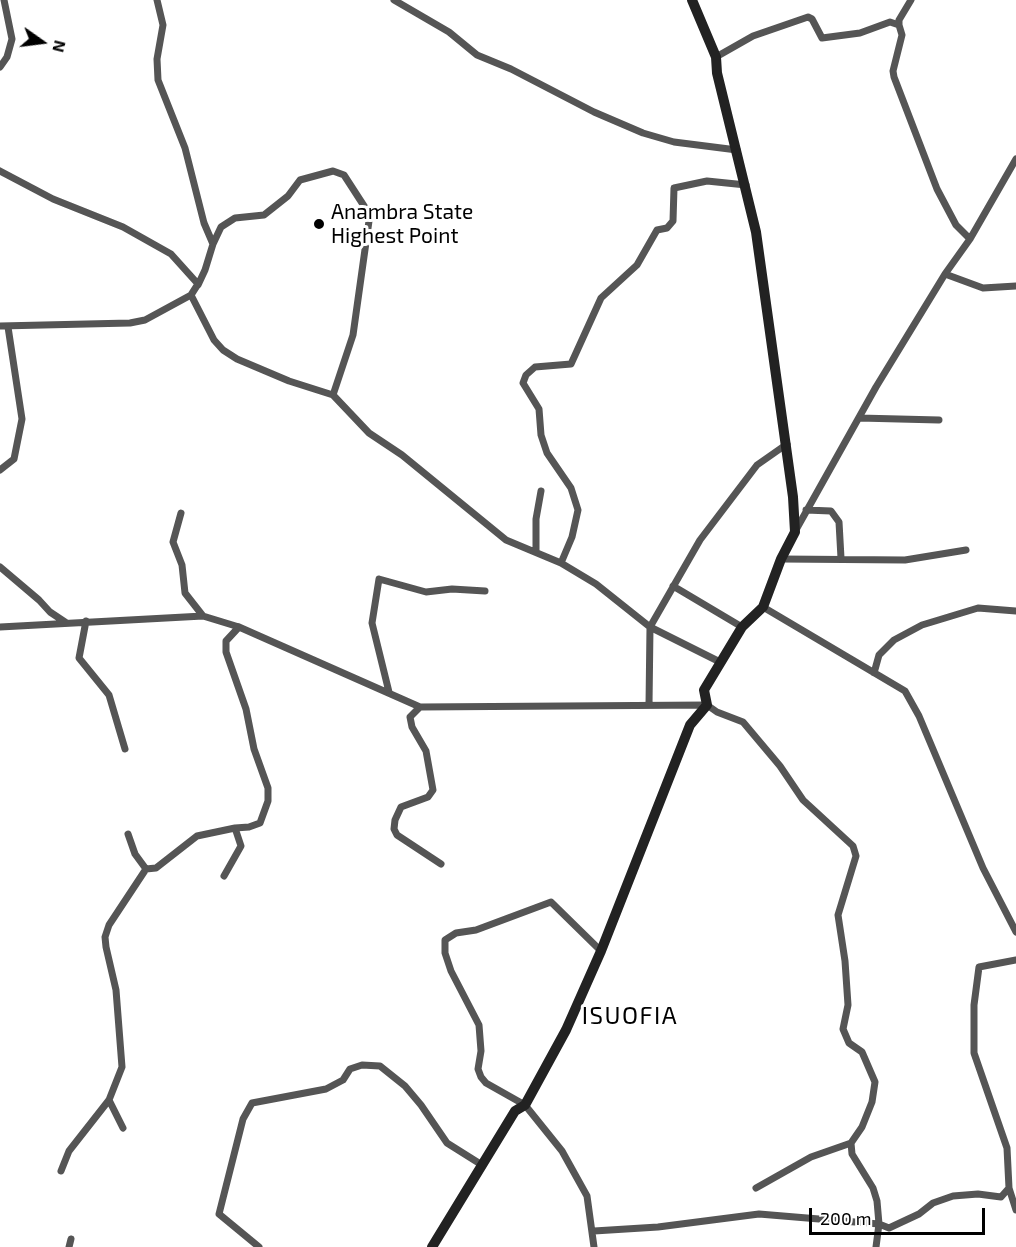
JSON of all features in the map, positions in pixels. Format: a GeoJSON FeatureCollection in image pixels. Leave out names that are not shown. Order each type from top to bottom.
{"type":"FeatureCollection","features":[{"type":"Feature","properties":{"kind":"main road"},"geometry":{"type":"LineString","coordinates":[[432,1247],[515,1111],[525,1105],[566,1030],[601,951],[690,725],[707,705],[704,690],[742,627],[763,607],[781,559],[795,532],[787,444],[759,254],[746,185],[717,73],[716,57],[692,0]]}},
{"type":"Feature","properties":{"kind":"street"},"geometry":{"type":"LineString","coordinates":[[0,68],[8,57],[12,39],[4,0]]}},
{"type":"Feature","properties":{"kind":"street"},"geometry":{"type":"LineString","coordinates":[[158,0],[163,25],[157,59],[158,80],[185,148],[204,223],[213,244]]}},
{"type":"Feature","properties":{"kind":"street"},"geometry":{"type":"LineString","coordinates":[[397,1],[408,0]]}},
{"type":"Feature","properties":{"kind":"street"},"geometry":{"type":"LineString","coordinates":[[911,0],[899,20],[902,35],[893,71],[944,204],[956,225],[970,239]]}},
{"type":"Feature","properties":{"kind":"street"},"geometry":{"type":"LineString","coordinates":[[397,1],[449,32],[477,55],[643,133],[686,144],[737,150]]}},
{"type":"Feature","properties":{"kind":"street"},"geometry":{"type":"LineString","coordinates":[[716,57],[753,36],[808,17],[813,19],[822,38],[860,33],[890,22],[899,25]]}},
{"type":"Feature","properties":{"kind":"street"},"geometry":{"type":"LineString","coordinates":[[795,532],[945,273],[970,239],[1016,159]]}},
{"type":"Feature","properties":{"kind":"street"},"geometry":{"type":"LineString","coordinates":[[0,171],[53,199],[123,227],[151,241],[171,254],[198,284]]}},
{"type":"Feature","properties":{"kind":"street"},"geometry":{"type":"LineString","coordinates":[[0,470],[14,459],[22,419],[4,327],[130,323],[145,320],[191,295],[206,270],[213,244],[221,227],[235,218],[264,215],[288,196],[300,180],[333,171],[344,175],[366,209],[369,221],[353,335],[333,395]]}},
{"type":"Feature","properties":{"kind":"street"},"geometry":{"type":"LineString","coordinates":[[561,563],[572,537],[578,510],[571,488],[547,453],[541,435],[539,409],[524,383],[526,375],[535,367],[571,364],[601,298],[637,265],[657,230],[667,228],[673,221],[674,188],[707,181],[746,185]]}},
{"type":"Feature","properties":{"kind":"street"},"geometry":{"type":"LineString","coordinates":[[945,273],[983,288],[1016,286]]}},
{"type":"Feature","properties":{"kind":"street"},"geometry":{"type":"LineString","coordinates":[[191,295],[214,340],[223,350],[237,359],[289,381],[333,395],[369,433],[402,455],[507,540],[561,563],[596,584],[650,627],[720,662]]}},
{"type":"Feature","properties":{"kind":"street"},"geometry":{"type":"LineString","coordinates":[[860,418],[939,420]]}},
{"type":"Feature","properties":{"kind":"street"},"geometry":{"type":"LineString","coordinates":[[649,705],[650,627],[700,540],[757,465],[787,444]]}},
{"type":"Feature","properties":{"kind":"street"},"geometry":{"type":"LineString","coordinates":[[536,552],[536,519],[541,491]]}},
{"type":"Feature","properties":{"kind":"street"},"geometry":{"type":"LineString","coordinates":[[806,510],[831,511],[838,522],[841,558]]}},
{"type":"Feature","properties":{"kind":"street"},"geometry":{"type":"LineString","coordinates":[[181,513],[173,542],[182,565],[185,593],[203,616]]}},
{"type":"Feature","properties":{"kind":"street"},"geometry":{"type":"LineString","coordinates":[[781,559],[805,561],[841,558],[905,560],[966,550]]}},
{"type":"Feature","properties":{"kind":"street"},"geometry":{"type":"LineString","coordinates":[[0,567],[50,612],[65,622]]}},
{"type":"Feature","properties":{"kind":"street"},"geometry":{"type":"LineString","coordinates":[[389,693],[372,623],[379,579],[426,592],[452,589],[486,591]]}},
{"type":"Feature","properties":{"kind":"street"},"geometry":{"type":"LineString","coordinates":[[673,585],[742,627]]}},
{"type":"Feature","properties":{"kind":"street"},"geometry":{"type":"LineString","coordinates":[[763,607],[905,691],[959,817],[1016,932]]}},
{"type":"Feature","properties":{"kind":"street"},"geometry":{"type":"LineString","coordinates":[[874,673],[879,655],[894,640],[922,625],[978,608],[1016,611]]}},
{"type":"Feature","properties":{"kind":"street"},"geometry":{"type":"LineString","coordinates":[[0,627],[203,616],[239,627],[420,707],[707,705],[717,712],[743,722],[780,766],[803,800],[853,846],[855,862],[838,915],[846,962],[848,1005],[843,1029],[849,1043],[862,1052],[873,1073],[876,1091],[862,1127],[850,1143],[811,1157],[756,1188]]}},
{"type":"Feature","properties":{"kind":"street"},"geometry":{"type":"LineString","coordinates":[[86,621],[79,658],[109,695],[125,749]]}},
{"type":"Feature","properties":{"kind":"street"},"geometry":{"type":"LineString","coordinates":[[61,1171],[69,1151],[109,1100],[122,1067],[116,990],[105,937],[121,905],[146,869],[156,868],[198,836],[207,832],[249,827],[260,823],[268,801],[268,788],[254,749],[246,709],[226,652],[226,641],[239,627]]}},
{"type":"Feature","properties":{"kind":"street"},"geometry":{"type":"LineString","coordinates":[[420,707],[410,717],[412,727],[426,751],[434,790],[428,797],[401,807],[394,820],[394,829],[397,835],[441,864]]}},
{"type":"Feature","properties":{"kind":"street"},"geometry":{"type":"LineString","coordinates":[[224,876],[241,846],[235,828]]}},
{"type":"Feature","properties":{"kind":"street"},"geometry":{"type":"LineString","coordinates":[[128,834],[135,854],[146,869]]}},
{"type":"Feature","properties":{"kind":"street"},"geometry":{"type":"LineString","coordinates":[[594,1247],[594,1231],[587,1196],[562,1151],[525,1105],[486,1083],[481,1077],[478,1069],[482,1051],[479,1025],[451,971],[445,953],[445,940],[456,933],[476,930],[551,902],[601,951]]}},
{"type":"Feature","properties":{"kind":"street"},"geometry":{"type":"LineString","coordinates":[[1016,960],[979,967],[974,1005],[974,1053],[1007,1148],[1009,1188],[1016,1210]]}},
{"type":"Feature","properties":{"kind":"street"},"geometry":{"type":"LineString","coordinates":[[259,1247],[219,1214],[243,1119],[252,1103],[326,1089],[343,1080],[350,1069],[362,1065],[380,1066],[405,1086],[422,1105],[440,1137],[482,1165]]}},
{"type":"Feature","properties":{"kind":"street"},"geometry":{"type":"LineString","coordinates":[[109,1100],[123,1128]]}},
{"type":"Feature","properties":{"kind":"street"},"geometry":{"type":"LineString","coordinates":[[850,1143],[852,1154],[873,1188],[878,1201],[879,1224],[876,1247]]}},
{"type":"Feature","properties":{"kind":"street"},"geometry":{"type":"LineString","coordinates":[[594,1231],[658,1227],[759,1214],[879,1224],[889,1228],[900,1224],[933,1203],[953,1196],[978,1194],[1001,1197],[1009,1188]]}},
{"type":"Feature","properties":{"kind":"place","name":"Anambra State Highest Point"},"geometry":{"type":"Point","coordinates":[319,224]}},
{"type":"Feature","properties":{"kind":"district","name":"ISUOFIA"},"geometry":{"type":"Point","coordinates":[630,1016]}}]}
